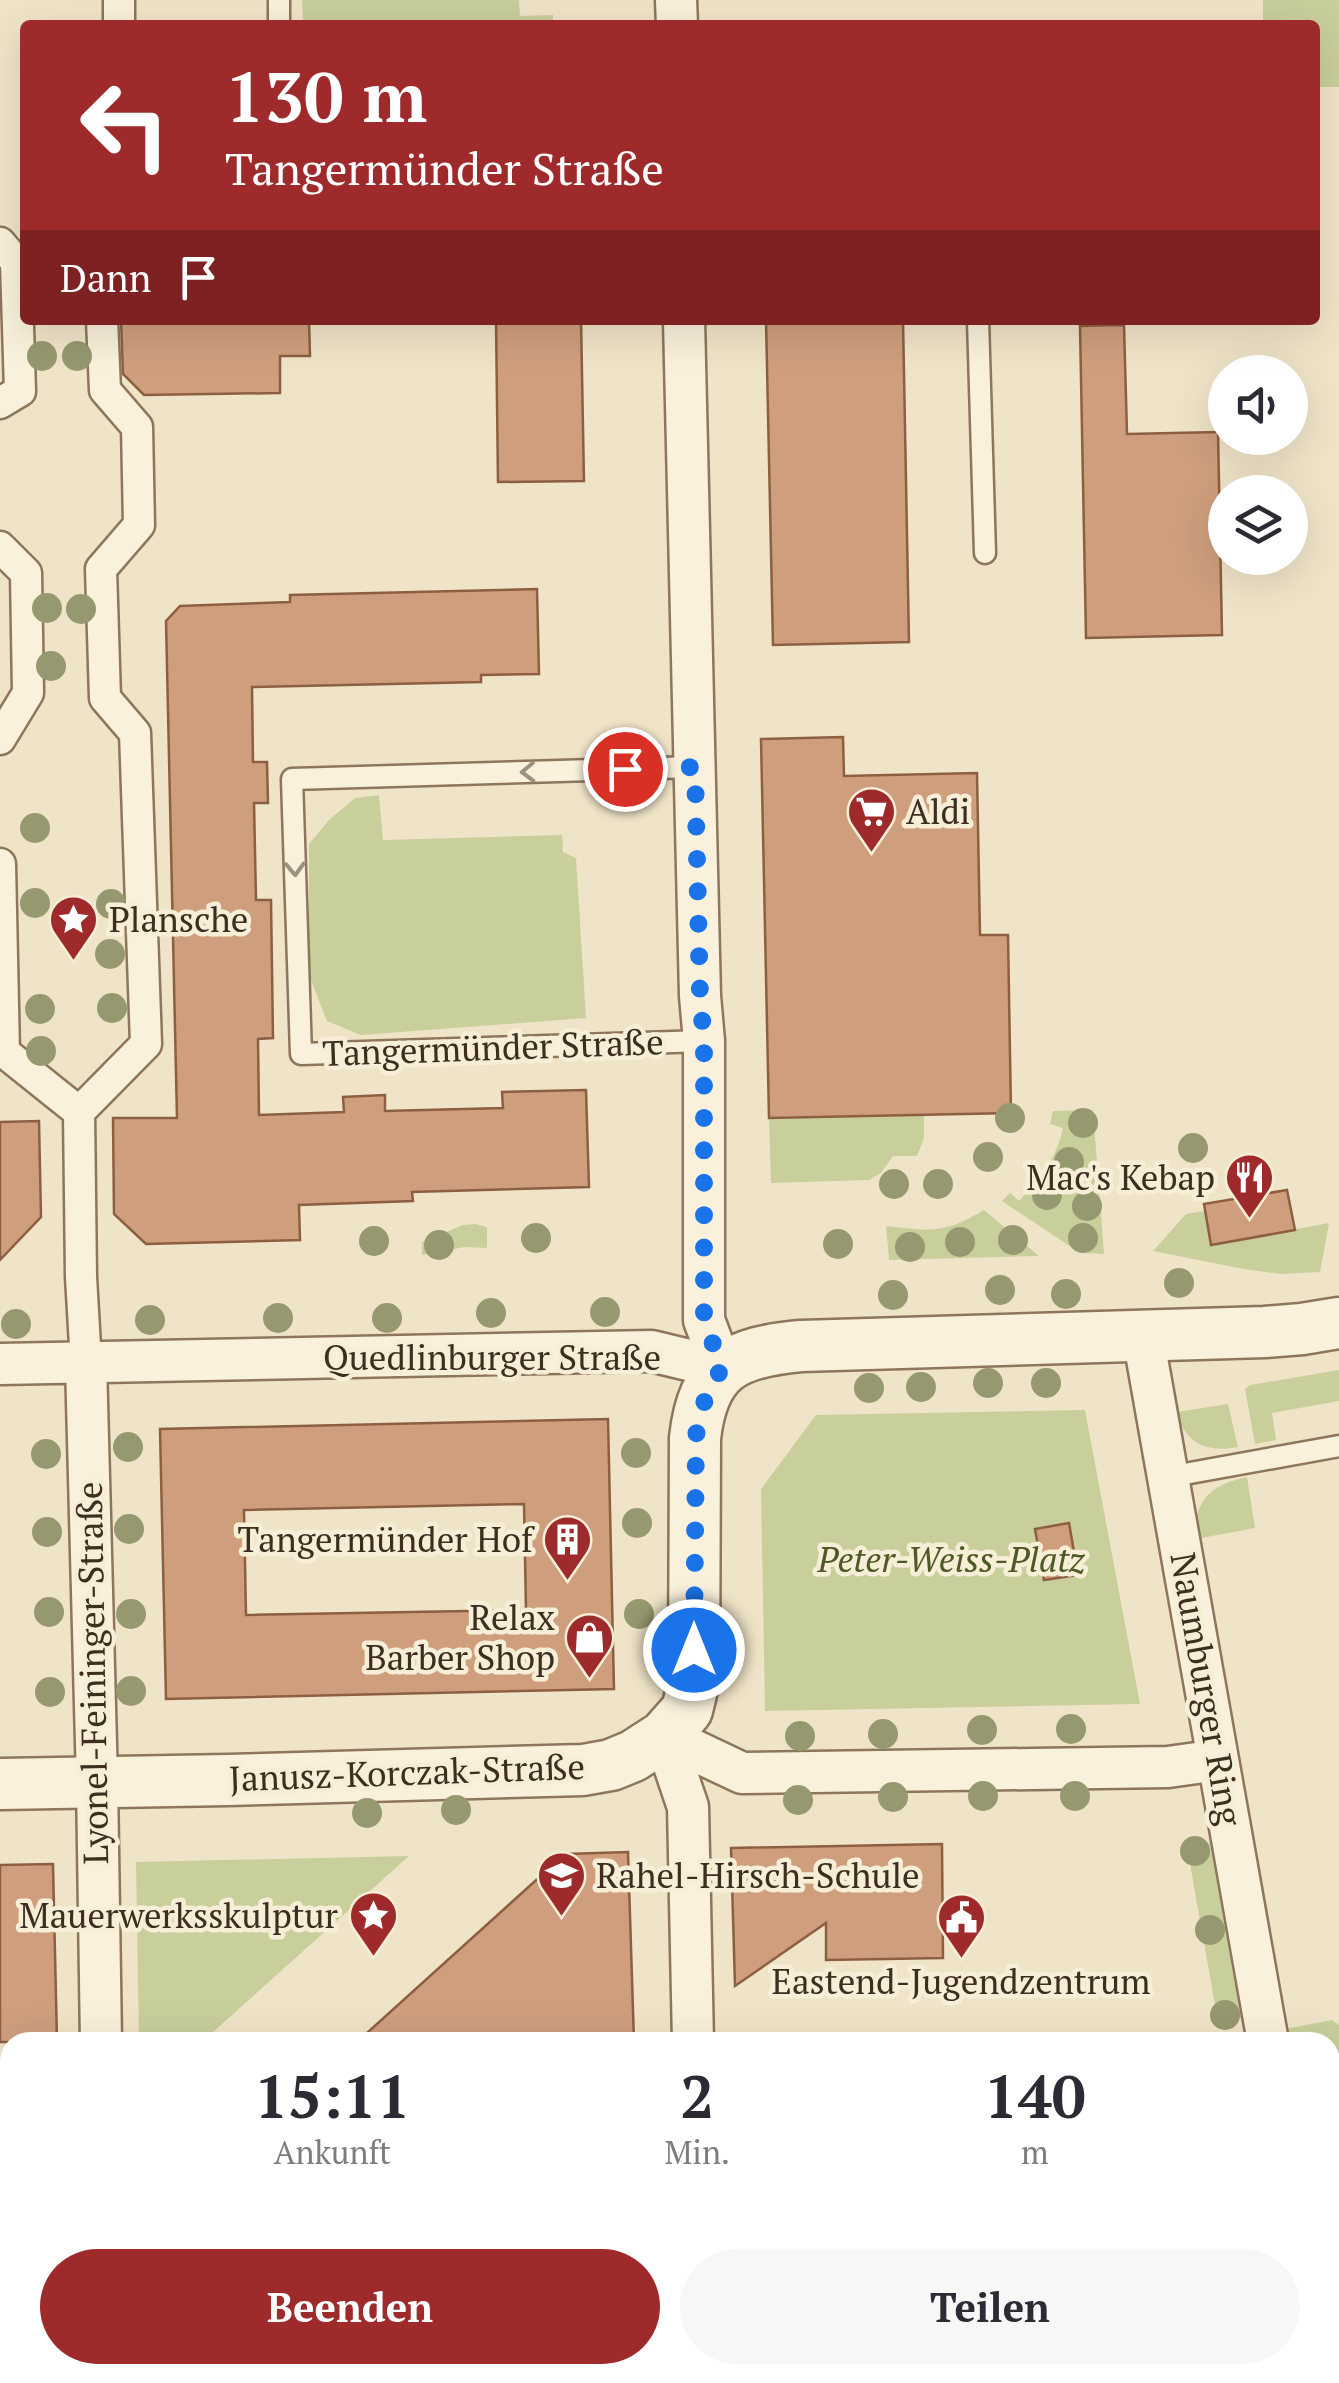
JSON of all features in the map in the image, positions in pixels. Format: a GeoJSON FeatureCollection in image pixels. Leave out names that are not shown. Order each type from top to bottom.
{"type":"FeatureCollection","features":[{"type":"Feature","properties":{"kind":"street"},"geometry":{"type":"LineString","coordinates":[[0,243],[16,262],[20,391],[0,404]]}},
{"type":"Feature","properties":{"kind":"street"},"geometry":{"type":"LineString","coordinates":[[86,1363],[79,1112],[146,1044],[135,732],[105,698],[101,569],[139,525],[136,427],[106,390],[102,325]]}},
{"type":"Feature","properties":{"kind":"street","name":"Tangermünder Straße"},"geometry":{"type":"LineString","coordinates":[[684,325],[704,1041],[704,1320],[722,1368]]}},
{"type":"Feature","properties":{"kind":"street"},"geometry":{"type":"LineString","coordinates":[[0,547],[26,573],[28,693],[0,739]]}},
{"type":"Feature","properties":{"kind":"street"},"geometry":{"type":"LineString","coordinates":[[0,864],[4,1052],[79,1112]]}},
{"type":"Feature","properties":{"kind":"street"},"geometry":{"type":"LineString","coordinates":[[664,1736],[687,1710],[692,1695],[696,1438],[702,1407],[722,1368],[760,1351],[801,1346],[1265,1332],[1339,1322]]}},
{"type":"Feature","properties":{"kind":"street","name":"Naumburger Ring"},"geometry":{"type":"LineString","coordinates":[[1143,1336],[1266,2032]]}},
{"type":"Feature","properties":{"kind":"street","name":"Quedlinburger Straße"},"geometry":{"type":"LineString","coordinates":[[0,1364],[651,1351],[722,1368]]}},
{"type":"Feature","properties":{"kind":"street","name":"Lyonel-Feininger-Straße"},"geometry":{"type":"LineString","coordinates":[[86,1363],[101,2032]]}},
{"type":"Feature","properties":{"kind":"street"},"geometry":{"type":"LineString","coordinates":[[664,1736],[742,1773],[1168,1767],[1218,1760]]}},
{"type":"Feature","properties":{"kind":"street"},"geometry":{"type":"LineString","coordinates":[[664,1736],[688,1807],[692,2032]]}},
{"type":"Feature","properties":{"kind":"street","name":"Janusz-Korczak-Straße"},"geometry":{"type":"LineString","coordinates":[[0,1784],[583,1770],[622,1760],[664,1736]]}},
{"type":"Feature","properties":{"kind":"lane"},"geometry":{"type":"LineString","coordinates":[[978,325],[984,552]]}},
{"type":"Feature","properties":{"kind":"lane","name":"Tangermünder Straße"},"geometry":{"type":"LineString","coordinates":[[695,767],[292,779],[301,1054],[704,1041]]}},
{"type":"Feature","properties":{"kind":"lane"},"geometry":{"type":"LineString","coordinates":[[1168,1476],[1339,1446]]}},
{"type":"Feature","properties":{"kind":"green space"},"geometry":{"type":"Polygon","coordinates":[[[302,0],[519,0],[520,16],[553,15],[553,20],[303,20],[302,0]]]}},
{"type":"Feature","properties":{"kind":"green space"},"geometry":{"type":"Polygon","coordinates":[[[1263,0],[1339,0],[1339,87],[1320,87],[1320,20],[1263,20],[1263,0]]]}},
{"type":"Feature","properties":{"kind":"green space"},"geometry":{"type":"Polygon","coordinates":[[[379,795],[383,840],[562,835],[563,852],[576,858],[586,1018],[361,1035],[327,1021],[309,975],[309,844],[355,798],[379,795]]]}},
{"type":"Feature","properties":{"kind":"green space"},"geometry":{"type":"Polygon","coordinates":[[[1093,1110],[1104,1254],[1080,1253],[1002,1201],[1010,1193],[1019,1201],[1052,1158],[1063,1128],[1050,1124],[1053,1111],[1093,1110]]]}},
{"type":"Feature","properties":{"kind":"green space"},"geometry":{"type":"Polygon","coordinates":[[[924,1115],[924,1138],[917,1156],[893,1156],[881,1173],[869,1180],[771,1183],[769,1118],[924,1115]]]}},
{"type":"Feature","properties":{"kind":"green space"},"geometry":{"type":"Polygon","coordinates":[[[984,1210],[1039,1256],[889,1260],[886,1226],[937,1229],[984,1210]]]}},
{"type":"Feature","properties":{"kind":"green space"},"geometry":{"type":"Polygon","coordinates":[[[1205,1211],[1212,1245],[1329,1223],[1320,1272],[1280,1274],[1153,1251],[1186,1214],[1205,1211]]]}},
{"type":"Feature","properties":{"kind":"green space"},"geometry":{"type":"Polygon","coordinates":[[[475,1224],[487,1227],[487,1248],[465,1247],[422,1255],[422,1242],[475,1224]]]}},
{"type":"Feature","properties":{"kind":"green space"},"geometry":{"type":"Polygon","coordinates":[[[1339,1370],[1339,1401],[1272,1413],[1276,1440],[1255,1444],[1245,1389],[1339,1370]]]}},
{"type":"Feature","properties":{"kind":"green space"},"geometry":{"type":"Polygon","coordinates":[[[1228,1404],[1238,1447],[1217,1449],[1199,1444],[1186,1432],[1177,1412],[1228,1404]]]}},
{"type":"Feature","properties":{"kind":"green space","name":"Peter-Weiss-Platz"},"geometry":{"type":"Polygon","coordinates":[[[1085,1410],[1140,1704],[765,1711],[761,1489],[816,1415],[1085,1410]]]}},
{"type":"Feature","properties":{"kind":"green space"},"geometry":{"type":"Polygon","coordinates":[[[1247,1477],[1255,1528],[1196,1539],[1197,1514],[1207,1496],[1224,1484],[1247,1477]]]}},
{"type":"Feature","properties":{"kind":"green space"},"geometry":{"type":"Polygon","coordinates":[[[1210,1843],[1241,2018],[1218,2022],[1187,1847],[1210,1843]]]}},
{"type":"Feature","properties":{"kind":"green space"},"geometry":{"type":"Polygon","coordinates":[[[409,1856],[213,2032],[139,2032],[136,1862],[409,1856]]]}},
{"type":"Feature","properties":{"kind":"green space"},"geometry":{"type":"Polygon","coordinates":[[[1332,2020],[1339,2025],[1339,2032],[1285,2029],[1332,2020]]]}},
{"type":"Feature","properties":{"kind":"building"},"geometry":{"type":"Polygon","coordinates":[[[121,325],[309,325],[310,356],[280,356],[280,393],[144,395],[123,374],[121,325]]]}},
{"type":"Feature","properties":{"kind":"building"},"geometry":{"type":"Polygon","coordinates":[[[496,325],[581,325],[584,481],[498,482],[496,325]]]}},
{"type":"Feature","properties":{"kind":"building"},"geometry":{"type":"Polygon","coordinates":[[[766,325],[903,325],[909,642],[773,645],[766,325]]]}},
{"type":"Feature","properties":{"kind":"building"},"geometry":{"type":"Polygon","coordinates":[[[1124,325],[1127,434],[1208,432],[1208,455],[1218,455],[1219,475],[1208,475],[1208,575],[1221,575],[1222,635],[1086,638],[1080,326],[1124,325]]]}},
{"type":"Feature","properties":{"kind":"building"},"geometry":{"type":"Polygon","coordinates":[[[537,589],[539,674],[481,675],[481,682],[252,687],[253,762],[267,762],[268,803],[254,803],[256,900],[271,900],[273,1038],[258,1039],[259,1115],[344,1112],[343,1097],[385,1095],[385,1111],[503,1108],[502,1092],[586,1090],[589,1187],[412,1192],[413,1201],[299,1205],[300,1240],[146,1244],[114,1214],[113,1118],[177,1118],[166,621],[180,606],[290,602],[290,595],[537,589]]]}},
{"type":"Feature","properties":{"kind":"building","name":"Aldi"},"geometry":{"type":"Polygon","coordinates":[[[843,737],[844,776],[977,773],[980,935],[1008,935],[1011,1113],[769,1118],[761,739],[843,737]]]}},
{"type":"Feature","properties":{"kind":"building"},"geometry":{"type":"Polygon","coordinates":[[[39,1121],[41,1217],[0,1260],[0,1122],[39,1121]]]}},
{"type":"Feature","properties":{"kind":"building","name":"Mac's Kebap"},"geometry":{"type":"Polygon","coordinates":[[[1287,1190],[1295,1230],[1211,1245],[1204,1204],[1287,1190]]]}},
{"type":"Feature","properties":{"kind":"building","name":"Tangermünder Hof"},"geometry":{"type":"Polygon","coordinates":[[[608,1419],[614,1689],[166,1699],[160,1429],[608,1419]],[[524,1504],[244,1510],[246,1615],[526,1610],[524,1504]]]}},
{"type":"Feature","properties":{"kind":"building"},"geometry":{"type":"Polygon","coordinates":[[[1069,1523],[1078,1575],[1044,1580],[1035,1529],[1069,1523]]]}},
{"type":"Feature","properties":{"kind":"building"},"geometry":{"type":"Polygon","coordinates":[[[942,1844],[943,1958],[826,1960],[826,1923],[735,1986],[731,1848],[942,1844]]]}},
{"type":"Feature","properties":{"kind":"building","name":"Rahel-Hirsch-Schule"},"geometry":{"type":"Polygon","coordinates":[[[628,1852],[634,2032],[368,2032],[565,1854],[628,1852]]]}},
{"type":"Feature","properties":{"kind":"building"},"geometry":{"type":"Polygon","coordinates":[[[53,1864],[57,2032],[0,2032],[0,1865],[53,1864]]]}},
{"type":"Feature","properties":{"kind":"place","name":"Aldi"},"geometry":{"type":"Point","coordinates":[871,854]}},
{"type":"Feature","properties":{"kind":"place","name":"Plansche"},"geometry":{"type":"Point","coordinates":[74,962]}},
{"type":"Feature","properties":{"kind":"place","name":"Mac's Kebap"},"geometry":{"type":"Point","coordinates":[1250,1220]}},
{"type":"Feature","properties":{"kind":"place","name":"Tangermünder Hof"},"geometry":{"type":"Point","coordinates":[568,1582]}},
{"type":"Feature","properties":{"kind":"place","name":"Relax Barber Shop"},"geometry":{"type":"Point","coordinates":[590,1680]}},
{"type":"Feature","properties":{"kind":"place","name":"Rahel-Hirsch-Schule"},"geometry":{"type":"Point","coordinates":[561,1918]}},
{"type":"Feature","properties":{"kind":"place","name":"Mauerwerksskulptur"},"geometry":{"type":"Point","coordinates":[373,1958]}},
{"type":"Feature","properties":{"kind":"place","name":"Eastend-Jugendzentrum"},"geometry":{"type":"Point","coordinates":[961,1960]}},
{"type":"Feature","properties":{"kind":"route"},"geometry":{"type":"LineString","coordinates":[[625,769],[695,767],[704,1041],[704,1320],[722,1368],[710,1386],[697,1427],[694,1650]]}}]}
